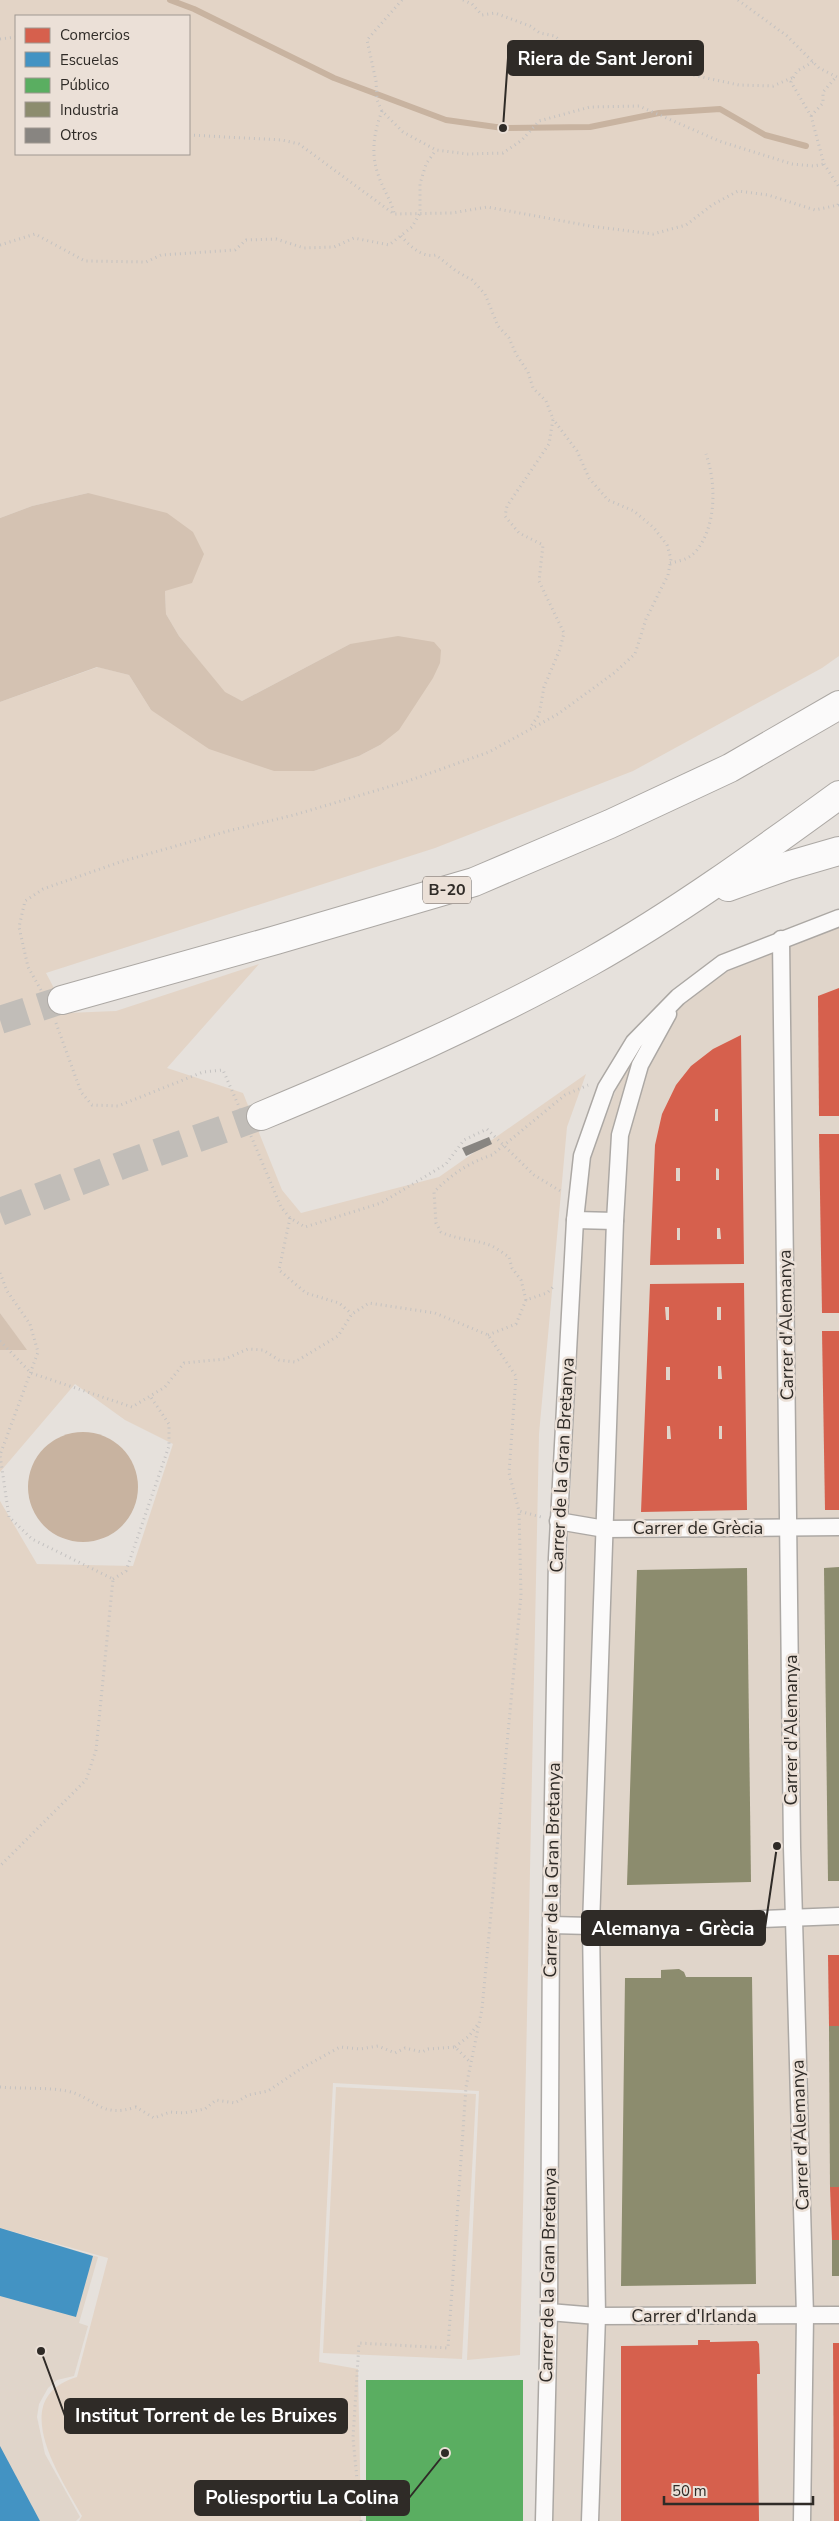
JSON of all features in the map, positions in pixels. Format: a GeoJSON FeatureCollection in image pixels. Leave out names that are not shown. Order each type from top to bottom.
{"type":"FeatureCollection","features":[{"type":"Feature","properties":{"kind":"highway","name":"B-20"},"geometry":{"type":"LineString","coordinates":[[54,1005],[474,882],[610,824],[730,768],[839,705]]}},
{"type":"Feature","properties":{"kind":"highway"},"geometry":{"type":"LineString","coordinates":[[250,1120],[375,1069],[492,1014],[592,961],[743,865],[839,795]]}},
{"type":"Feature","properties":{"kind":"highway"},"geometry":{"type":"LineString","coordinates":[[687,902],[786,866],[839,851]]}},
{"type":"Feature","properties":{"kind":"street","name":"Carrer de la Gran Bretanya"},"geometry":{"type":"LineString","coordinates":[[544,2521],[549,2312],[551,1924],[558,1521],[575,1220],[582,1156],[606,1088],[634,1042],[678,997],[723,963],[839,918]]}},
{"type":"Feature","properties":{"kind":"street","name":"Carrer d'Alemanya"},"geometry":{"type":"LineString","coordinates":[[781,939],[793,1916],[805,2316],[802,2521]]}},
{"type":"Feature","properties":{"kind":"street","name":"Carrer de la Gran Bretanya"},"geometry":{"type":"LineString","coordinates":[[590,2521],[597,2316],[591,1926],[615,1221],[620,1135],[640,1065],[678,997]]}},
{"type":"Feature","properties":{"kind":"street"},"geometry":{"type":"LineString","coordinates":[[575,1220],[615,1221]]}},
{"type":"Feature","properties":{"kind":"street","name":"Carrer de Grècia"},"geometry":{"type":"LineString","coordinates":[[558,1521],[605,1529],[839,1528]]}},
{"type":"Feature","properties":{"kind":"street"},"geometry":{"type":"LineString","coordinates":[[551,1924],[591,1926],[793,1916],[839,1916]]}},
{"type":"Feature","properties":{"kind":"street","name":"Carrer d'Irlanda"},"geometry":{"type":"LineString","coordinates":[[549,2312],[597,2316],[839,2315]]}},
{"type":"Feature","properties":{"kind":"path"},"geometry":{"type":"LineString","coordinates":[[402,0],[366,40],[376,81],[377,100],[382,111],[403,132],[436,150],[468,154],[503,153],[522,140],[539,121],[590,107],[639,106],[719,141],[792,164],[814,166],[824,164]]}},
{"type":"Feature","properties":{"kind":"path"},"geometry":{"type":"LineString","coordinates":[[463,0],[472,4],[482,15],[495,12],[530,26],[540,33],[555,36],[578,59],[629,54],[650,66],[740,85],[773,86],[794,77]]}},
{"type":"Feature","properties":{"kind":"path"},"geometry":{"type":"LineString","coordinates":[[738,0],[787,36],[819,68],[838,77],[823,92],[823,103],[811,116]]}},
{"type":"Feature","properties":{"kind":"path"},"geometry":{"type":"LineString","coordinates":[[0,39],[15,37]]}},
{"type":"Feature","properties":{"kind":"path"},"geometry":{"type":"LineString","coordinates":[[813,62],[797,71],[791,82],[811,116],[824,164],[839,187]]}},
{"type":"Feature","properties":{"kind":"path"},"geometry":{"type":"LineString","coordinates":[[382,111],[373,148],[378,175],[392,203],[394,214]]}},
{"type":"Feature","properties":{"kind":"path"},"geometry":{"type":"LineString","coordinates":[[190,135],[282,140],[299,144],[394,214],[452,213],[488,207],[590,226],[653,234],[686,225],[712,205],[738,191],[768,195],[815,210],[838,205],[839,202]]}},
{"type":"Feature","properties":{"kind":"path"},"geometry":{"type":"LineString","coordinates":[[0,245],[35,234],[85,261],[146,262],[161,255],[235,250],[246,240],[276,239],[304,248],[334,247],[354,238],[389,245],[412,227],[420,214],[420,184],[426,164],[436,150]]}},
{"type":"Feature","properties":{"kind":"path"},"geometry":{"type":"LineString","coordinates":[[401,236],[417,251],[430,256],[436,255],[449,263],[456,271],[472,280],[485,294],[498,326],[509,338],[516,354],[528,372],[533,388],[546,401],[553,419],[577,451],[589,478],[608,500],[634,511],[654,528],[667,545],[670,563],[668,575],[646,619],[635,654],[614,673],[558,714],[489,752],[408,782],[294,816],[228,831],[120,862],[43,889],[25,901],[19,927],[28,967],[54,1005],[81,1092],[92,1105],[118,1106],[203,1072],[223,1070],[250,1120],[281,1207],[290,1218],[305,1227],[381,1203],[446,1164],[464,1140],[487,1129],[534,1175],[577,1199]]}},
{"type":"Feature","properties":{"kind":"path"},"geometry":{"type":"LineString","coordinates":[[530,728],[539,715],[544,687],[560,650],[564,633],[539,581],[543,545],[519,533],[505,516],[507,506],[549,444],[553,419]]}},
{"type":"Feature","properties":{"kind":"path"},"geometry":{"type":"LineString","coordinates":[[670,563],[683,560],[696,551],[706,533],[712,505],[713,473],[706,454]]}},
{"type":"Feature","properties":{"kind":"path"},"geometry":{"type":"LineString","coordinates":[[488,1335],[516,1324],[526,1300],[521,1280],[512,1268],[509,1257],[492,1247],[471,1240],[454,1239],[441,1232],[436,1222],[434,1192],[451,1175],[478,1160],[492,1155],[566,1095],[587,1085],[606,1088]]}},
{"type":"Feature","properties":{"kind":"path"},"geometry":{"type":"LineString","coordinates":[[290,1218],[279,1270],[306,1294],[339,1303],[352,1314]]}},
{"type":"Feature","properties":{"kind":"path"},"geometry":{"type":"LineString","coordinates":[[526,1300],[547,1293],[572,1268]]}},
{"type":"Feature","properties":{"kind":"path"},"geometry":{"type":"LineString","coordinates":[[0,1273],[7,1291],[30,1324],[38,1352],[0,1454],[9,1517],[32,1540],[113,1579]]}},
{"type":"Feature","properties":{"kind":"path"},"geometry":{"type":"LineString","coordinates":[[0,1341],[31,1373],[132,1407],[165,1387],[184,1364],[225,1359],[248,1349],[263,1350],[279,1360],[295,1362],[338,1336],[352,1314],[369,1303],[435,1313],[488,1335],[516,1376],[509,1473],[519,1511],[521,1595],[479,2023],[466,2087],[448,2348],[359,2343],[353,2438],[361,2521]]}},
{"type":"Feature","properties":{"kind":"path"},"geometry":{"type":"LineString","coordinates":[[113,1579],[126,1571],[169,1446],[169,1424],[150,1396]]}},
{"type":"Feature","properties":{"kind":"path"},"geometry":{"type":"LineString","coordinates":[[519,1511],[558,1521]]}},
{"type":"Feature","properties":{"kind":"path"},"geometry":{"type":"LineString","coordinates":[[0,1866],[86,1780],[96,1750],[113,1579]]}},
{"type":"Feature","properties":{"kind":"path"},"geometry":{"type":"LineString","coordinates":[[0,2087],[68,2091],[98,2107],[123,2111],[136,2107],[154,2118],[170,2112],[184,2113],[205,2109],[216,2100],[235,2103],[248,2095],[268,2091],[302,2068],[340,2047],[360,2049],[378,2046],[395,2052],[405,2048],[422,2052],[428,2049],[455,2047],[469,2036],[479,2023]]}},
{"type":"Feature","properties":{"kind":"path"},"geometry":{"type":"LineString","coordinates":[[455,2047],[471,2062]]}},
{"type":"Feature","properties":{"kind":"shaded area"},"geometry":{"type":"Polygon","coordinates":[[[0,0],[839,0],[839,656],[822,668],[633,771],[435,848],[46,973],[67,1013],[116,1011],[259,964],[167,1068],[243,1093],[282,1190],[301,1213],[439,1177],[586,1074],[567,1127],[539,1434],[520,2355],[467,2360],[479,2091],[333,2083],[319,2362],[358,2369],[361,2521],[79,2521],[82,2516],[52,2460],[45,2439],[42,2420],[45,2402],[56,2387],[77,2377],[108,2258],[0,2228],[0,1501],[37,1564],[133,1566],[173,1444],[125,1420],[75,1384],[0,1472],[0,1350],[26,1350],[0,1313],[0,702],[98,667],[129,675],[151,710],[314,771],[359,756],[380,745],[350,644],[242,701],[225,693],[179,636],[166,614],[165,591],[88,493],[32,506],[0,518],[0,0]]]}},
{"type":"Feature","properties":{"kind":"shaded area"},"geometry":{"type":"Polygon","coordinates":[[[88,493],[167,513],[193,532],[204,554],[192,583],[165,591],[166,614],[179,636],[225,692],[242,701],[350,644],[398,636],[434,642],[441,650],[440,663],[433,678],[399,730],[380,745],[359,756],[314,771],[274,771],[209,749],[151,710],[129,675],[97,667],[0,702],[0,518],[32,506],[88,493]]]}},
{"type":"Feature","properties":{"kind":"shaded area"},"geometry":{"type":"Polygon","coordinates":[[[839,914],[839,2521],[546,2521],[550,1935],[585,1173],[624,1068],[650,1032],[699,989],[769,938],[839,914]]]}},
{"type":"Feature","properties":{"kind":"shaded area"},"geometry":{"type":"Polygon","coordinates":[[[0,1313],[27,1350],[0,1350],[0,1313]]]}},
{"type":"Feature","properties":{"kind":"shaded area"},"geometry":{"type":"Polygon","coordinates":[[[83,1432],[94,1433],[104,1437],[122,1448],[133,1466],[137,1476],[137,1498],[133,1508],[122,1526],[104,1537],[94,1541],[83,1542],[72,1541],[62,1537],[44,1526],[33,1508],[29,1498],[28,1487],[29,1476],[33,1466],[44,1448],[62,1437],[72,1433],[83,1432]]]}},
{"type":"Feature","properties":{"kind":"shaded area"},"geometry":{"type":"Polygon","coordinates":[[[336,2087],[476,2094],[462,2359],[323,2353],[336,2087]]]}},
{"type":"Feature","properties":{"kind":"shaded area"},"geometry":{"type":"Polygon","coordinates":[[[0,2228],[98,2257],[79,2323],[88,2326],[74,2376],[57,2380],[48,2388],[39,2404],[37,2417],[45,2454],[80,2517],[76,2521],[0,2521],[0,2228]]]}},
{"type":"Feature","properties":{"kind":"building: Comercios"},"geometry":{"type":"Polygon","coordinates":[[[839,988],[839,1116],[819,1116],[818,996],[839,988]]]}},
{"type":"Feature","properties":{"kind":"building: Comercios"},"geometry":{"type":"Polygon","coordinates":[[[741,1035],[744,1264],[650,1265],[655,1145],[662,1114],[676,1085],[691,1066],[713,1049],[741,1035]],[[715,1109],[715,1121],[718,1121],[718,1109],[715,1109]],[[676,1168],[676,1181],[680,1181],[680,1168],[676,1168]],[[716,1168],[716,1180],[719,1180],[719,1169],[716,1168]],[[677,1228],[677,1240],[680,1240],[680,1228],[677,1228]],[[717,1228],[717,1239],[721,1239],[720,1228],[717,1228]]]}},
{"type":"Feature","properties":{"kind":"building: Comercios"},"geometry":{"type":"Polygon","coordinates":[[[819,1134],[839,1134],[839,1313],[822,1313],[819,1134]]]}},
{"type":"Feature","properties":{"kind":"building: Comercios"},"geometry":{"type":"Polygon","coordinates":[[[744,1283],[747,1510],[641,1512],[650,1284],[744,1283]],[[665,1307],[666,1320],[669,1320],[669,1307],[665,1307]],[[717,1307],[717,1320],[721,1320],[721,1307],[717,1307]],[[718,1366],[718,1379],[722,1379],[721,1366],[718,1366]],[[666,1367],[666,1380],[670,1380],[670,1367],[666,1367]],[[667,1426],[667,1439],[671,1439],[670,1426],[667,1426]],[[719,1426],[719,1439],[722,1439],[722,1426],[719,1426]]]}},
{"type":"Feature","properties":{"kind":"building: Comercios"},"geometry":{"type":"Polygon","coordinates":[[[822,1331],[839,1331],[839,1510],[825,1510],[822,1331]]]}},
{"type":"Feature","properties":{"kind":"building: Comercios"},"geometry":{"type":"Polygon","coordinates":[[[828,1955],[839,1955],[839,2026],[829,2026],[828,1955]]]}},
{"type":"Feature","properties":{"kind":"building: Comercios"},"geometry":{"type":"Polygon","coordinates":[[[830,2187],[839,2187],[839,2240],[832,2240],[830,2187]]]}},
{"type":"Feature","properties":{"kind":"building: Comercios"},"geometry":{"type":"Polygon","coordinates":[[[698,2340],[710,2340],[710,2342],[757,2341],[759,2344],[760,2374],[757,2374],[759,2521],[621,2521],[621,2346],[698,2345],[698,2340]]]}},
{"type":"Feature","properties":{"kind":"building: Comercios"},"geometry":{"type":"Polygon","coordinates":[[[833,2343],[839,2343],[839,2521],[834,2521],[833,2343]]]}},
{"type":"Feature","properties":{"kind":"building: Escuelas"},"geometry":{"type":"Polygon","coordinates":[[[0,2228],[93,2256],[76,2317],[0,2296],[0,2228]]]}},
{"type":"Feature","properties":{"kind":"building: Escuelas"},"geometry":{"type":"Polygon","coordinates":[[[0,2446],[40,2521],[0,2521],[0,2446]]]}},
{"type":"Feature","properties":{"kind":"building: Público"},"geometry":{"type":"Polygon","coordinates":[[[366,2380],[523,2380],[523,2521],[366,2521],[366,2380]]]}},
{"type":"Feature","properties":{"kind":"building: Industria"},"geometry":{"type":"Polygon","coordinates":[[[839,1567],[839,1881],[828,1881],[824,1568],[839,1567]]]}},
{"type":"Feature","properties":{"kind":"building: Industria"},"geometry":{"type":"Polygon","coordinates":[[[747,1568],[751,1882],[627,1885],[637,1570],[747,1568]]]}},
{"type":"Feature","properties":{"kind":"building: Industria"},"geometry":{"type":"Polygon","coordinates":[[[679,1969],[684,1972],[686,1977],[752,1977],[756,2284],[621,2286],[625,1978],[661,1978],[661,1970],[679,1969]]]}},
{"type":"Feature","properties":{"kind":"building: Industria"},"geometry":{"type":"Polygon","coordinates":[[[829,2026],[839,2026],[839,2187],[830,2187],[829,2026]]]}},
{"type":"Feature","properties":{"kind":"building: Industria"},"geometry":{"type":"Polygon","coordinates":[[[832,2240],[839,2240],[839,2276],[832,2276],[832,2240]]]}},
{"type":"Feature","properties":{"kind":"building: Otros"},"geometry":{"type":"Polygon","coordinates":[[[489,1137],[492,1144],[466,1156],[462,1148],[489,1137]]]}},
{"type":"Feature","properties":{"kind":"waterway"},"geometry":{"type":"LineString","coordinates":[[170,0],[194,9],[334,78],[446,120],[503,128],[590,127],[659,113],[720,109],[765,135],[806,146]]}},
{"type":"Feature","properties":{"kind":"tunnel"},"geometry":{"type":"LineString","coordinates":[[0,1020],[62,1000]]}},
{"type":"Feature","properties":{"kind":"tunnel"},"geometry":{"type":"LineString","coordinates":[[0,1212],[125,1164],[261,1116]]}},
{"type":"Feature","properties":{"kind":"place","name":"Riera de Sant Jeroni"},"geometry":{"type":"Point","coordinates":[503,128]}},
{"type":"Feature","properties":{"kind":"place","name":"Alemanya - Grècia"},"geometry":{"type":"Point","coordinates":[777,1846]}},
{"type":"Feature","properties":{"kind":"place","name":"Institut Torrent de les Bruixes"},"geometry":{"type":"Point","coordinates":[41,2351]}},
{"type":"Feature","properties":{"kind":"place","name":"Poliesportiu La Colina"},"geometry":{"type":"Point","coordinates":[445,2453]}}]}
